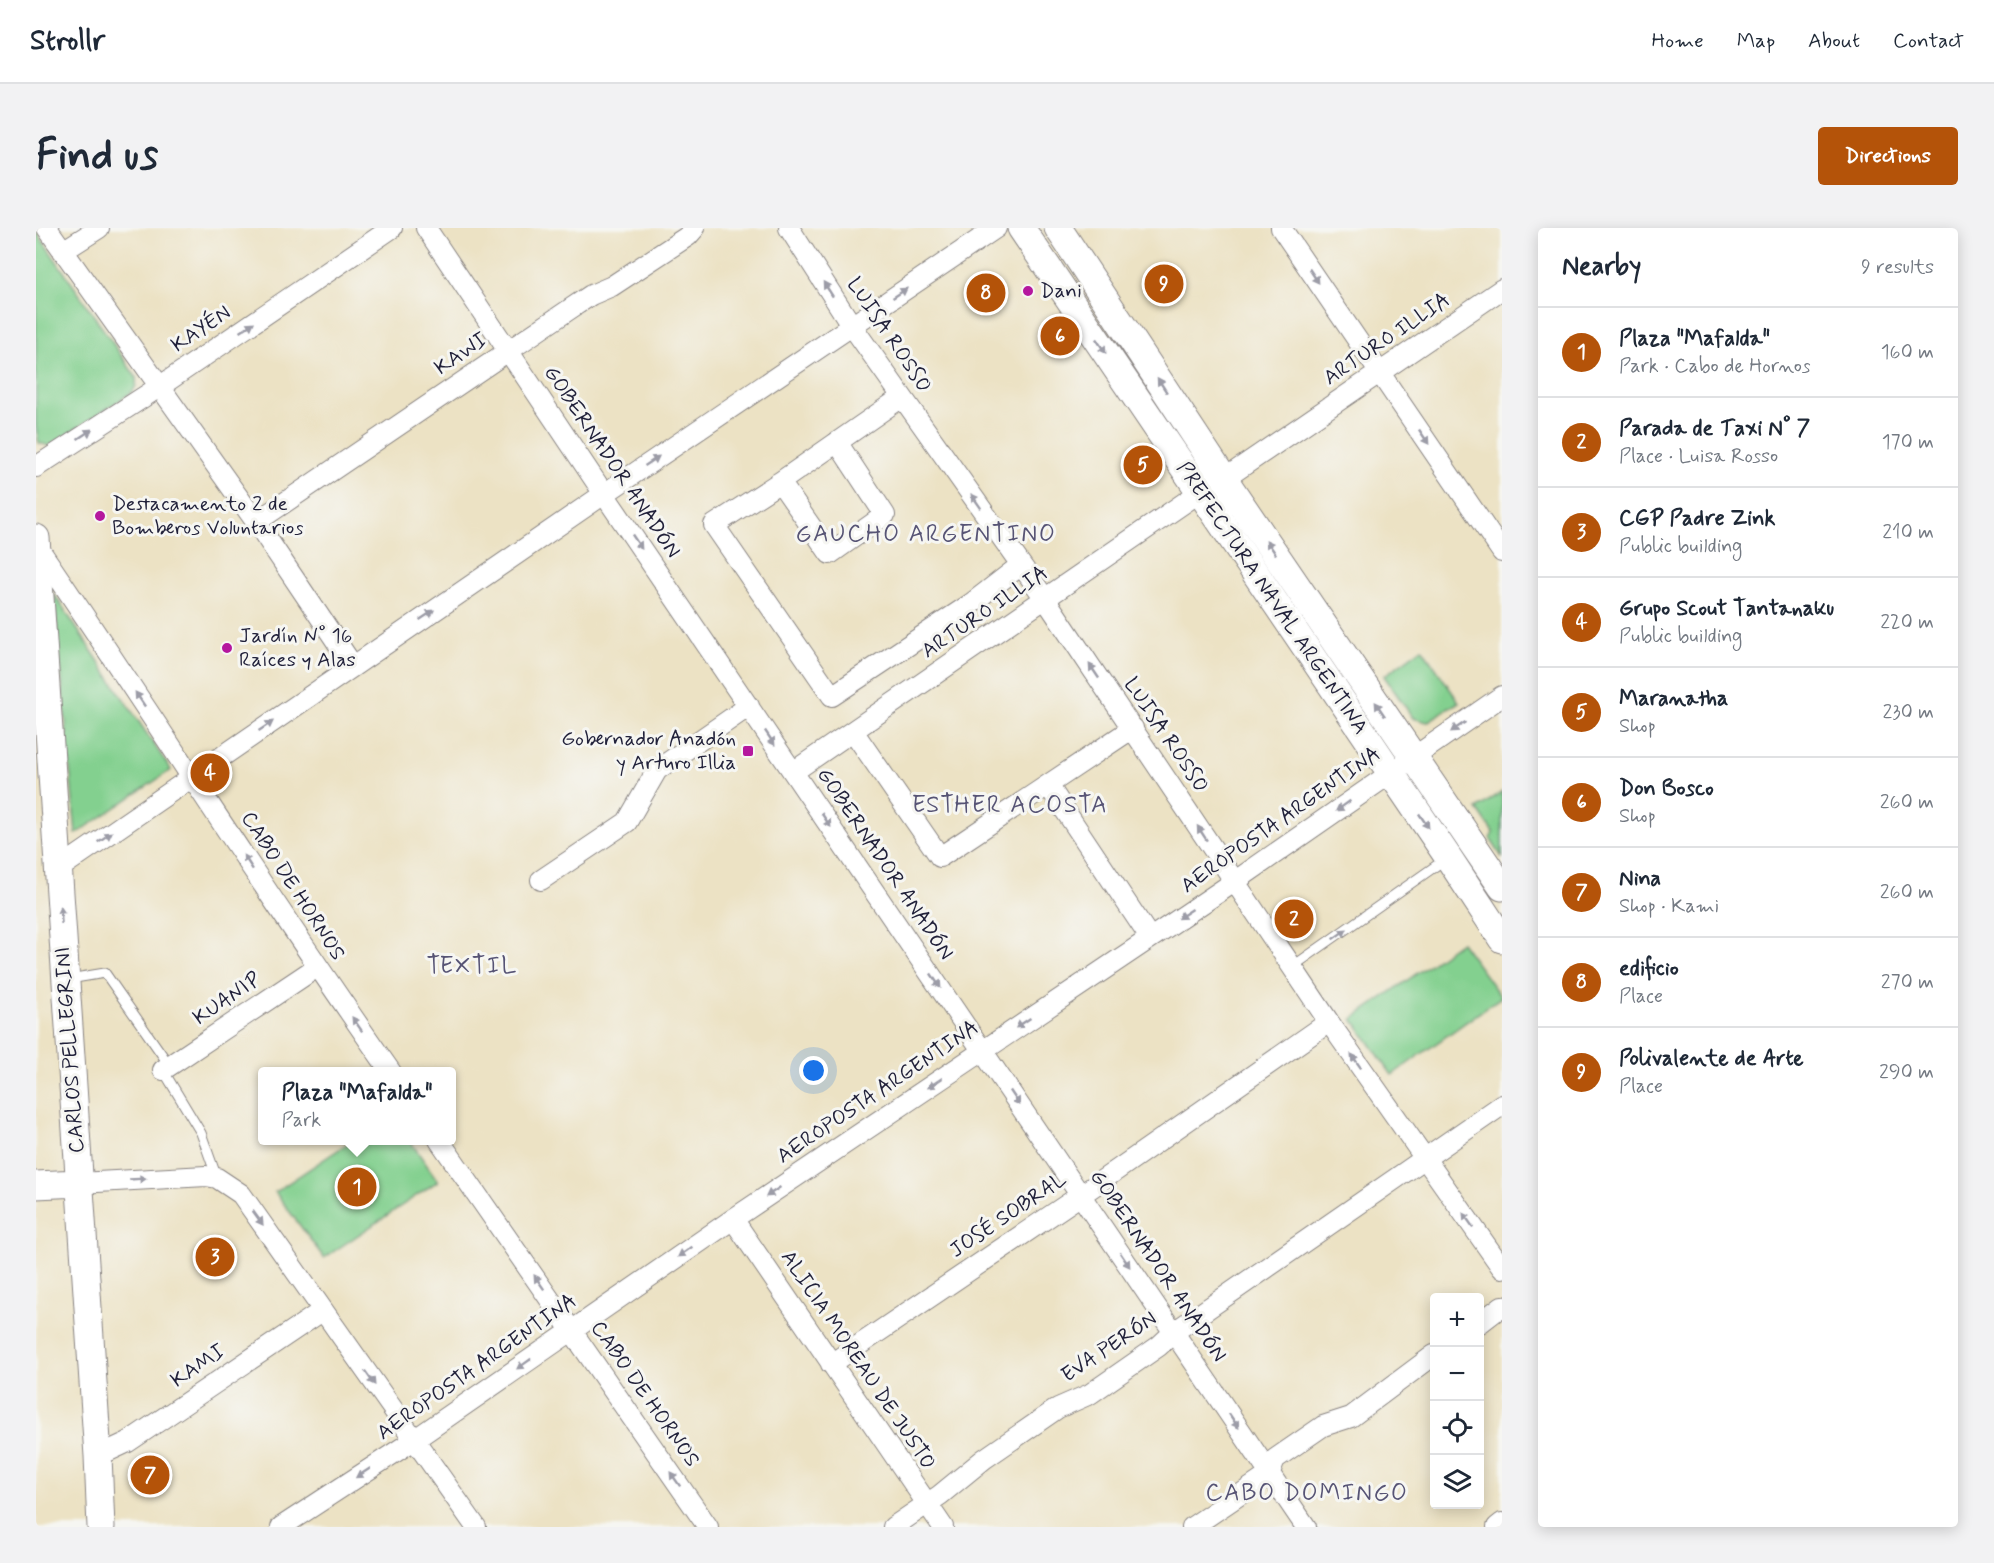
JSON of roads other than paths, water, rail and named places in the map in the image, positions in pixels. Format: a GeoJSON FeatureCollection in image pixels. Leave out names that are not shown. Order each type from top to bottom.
{"type":"FeatureCollection","features":[{"type":"Feature","properties":{"kind":"main road","name":"PREFECTURA NAVAL ARGENTINA"},"geometry":{"type":"LineString","coordinates":[[1021,228],[1502,939]]}},
{"type":"Feature","properties":{"kind":"main road","name":"PREFECTURA NAVAL ARGENTINA"},"geometry":{"type":"LineString","coordinates":[[1058,228],[1224,479],[1502,887]]}},
{"type":"Feature","properties":{"kind":"main road","name":"CARLOS PELLEGRINI"},"geometry":{"type":"LineString","coordinates":[[36,538],[101,1527]]}},
{"type":"Feature","properties":{"kind":"main road"},"geometry":{"type":"LineString","coordinates":[[36,1185],[79,1183]]}},
{"type":"Feature","properties":{"kind":"street"},"geometry":{"type":"LineString","coordinates":[[47,228],[256,522],[353,666]]}},
{"type":"Feature","properties":{"kind":"street"},"geometry":{"type":"LineString","coordinates":[[63,251],[99,228]]}},
{"type":"Feature","properties":{"kind":"street","name":"KAYÉN"},"geometry":{"type":"LineString","coordinates":[[36,467],[159,387],[392,228]]}},
{"type":"Feature","properties":{"kind":"street","name":"GOBERNADOR ANADÓN"},"geometry":{"type":"LineString","coordinates":[[426,228],[507,351],[1306,1527]]}},
{"type":"Feature","properties":{"kind":"street","name":"KAWI"},"geometry":{"type":"LineString","coordinates":[[256,522],[591,295],[612,286],[688,236],[695,228]]}},
{"type":"Feature","properties":{"kind":"street","name":"LUISA ROSSO"},"geometry":{"type":"LineString","coordinates":[[789,228],[852,326],[1046,600],[1329,1022],[1502,1268]]}},
{"type":"Feature","properties":{"kind":"street"},"geometry":{"type":"LineString","coordinates":[[57,870],[996,228]]}},
{"type":"Feature","properties":{"kind":"street"},"geometry":{"type":"LineString","coordinates":[[1281,228],[1502,552]]}},
{"type":"Feature","properties":{"kind":"street","name":"ARTURO ILLIA"},"geometry":{"type":"LineString","coordinates":[[793,772],[1200,492],[1224,479],[1502,289]]}},
{"type":"Feature","properties":{"kind":"street"},"geometry":{"type":"LineString","coordinates":[[902,397],[714,525],[832,696],[972,603],[1021,565]]}},
{"type":"Feature","properties":{"kind":"street"},"geometry":{"type":"LineString","coordinates":[[780,482],[830,554],[885,515],[837,442]]}},
{"type":"Feature","properties":{"kind":"street","name":"CABO DE HORNOS"},"geometry":{"type":"LineString","coordinates":[[36,546],[192,776],[317,967],[388,1067]]}},
{"type":"Feature","properties":{"kind":"street","name":"AEROPOSTA ARGENTINA"},"geometry":{"type":"LineString","coordinates":[[281,1527],[414,1440],[733,1219],[1234,882],[1502,696]]}},
{"type":"Feature","properties":{"kind":"street"},"geometry":{"type":"LineString","coordinates":[[541,880],[627,822],[657,770],[749,706]]}},
{"type":"Feature","properties":{"kind":"street"},"geometry":{"type":"LineString","coordinates":[[853,730],[940,857],[1133,729]]}},
{"type":"Feature","properties":{"kind":"street"},"geometry":{"type":"LineString","coordinates":[[1048,785],[1150,938]]}},
{"type":"Feature","properties":{"kind":"street","name":"KUANIP"},"geometry":{"type":"LineString","coordinates":[[163,1070],[317,967]]}},
{"type":"Feature","properties":{"kind":"street","name":"JOSÉ SOBRAL"},"geometry":{"type":"LineString","coordinates":[[831,1364],[1081,1195],[1329,1022]]}},
{"type":"Feature","properties":{"kind":"street","name":"EVA PERÓN"},"geometry":{"type":"LineString","coordinates":[[892,1527],[940,1495],[984,1459],[1058,1408],[1090,1394],[1159,1346],[1174,1332],[1502,1105]]}},
{"type":"Feature","properties":{"kind":"street","name":"CABO DE HORNOS"},"geometry":{"type":"LineString","coordinates":[[443,1145],[708,1527]]}},
{"type":"Feature","properties":{"kind":"street"},"geometry":{"type":"LineString","coordinates":[[79,1183],[198,1176],[217,1178],[241,1194],[476,1527]]}},
{"type":"Feature","properties":{"kind":"street","name":"ALICIA MOREAU DE JUSTO"},"geometry":{"type":"LineString","coordinates":[[733,1219],[943,1527]]}},
{"type":"Feature","properties":{"kind":"street"},"geometry":{"type":"LineString","coordinates":[[1484,1319],[1502,1306]]}},
{"type":"Feature","properties":{"kind":"street","name":"KAMI"},"geometry":{"type":"LineString","coordinates":[[98,1456],[128,1442],[322,1311]]}},
{"type":"Feature","properties":{"kind":"street"},"geometry":{"type":"LineString","coordinates":[[1192,1527],[1269,1475],[1275,1459],[1323,1426],[1351,1416],[1430,1359]]}},
{"type":"Feature","properties":{"kind":"street"},"geometry":{"type":"LineString","coordinates":[[1497,1527],[1502,1523]]}},
{"type":"Feature","properties":{"kind":"lane"},"geometry":{"type":"LineString","coordinates":[[1292,967],[1448,857]]}},
{"type":"Feature","properties":{"kind":"lane"},"geometry":{"type":"LineString","coordinates":[[65,980],[105,973],[165,1059],[163,1070],[201,1133],[217,1178]]}},
{"type":"Feature","properties":{"kind":"place","name":"Polivalente de Arte"},"geometry":{"type":"Point","coordinates":[1164,284]}},
{"type":"Feature","properties":{"kind":"place","name":"Dani"},"geometry":{"type":"Point","coordinates":[1028,291]}},
{"type":"Feature","properties":{"kind":"place","name":"edificio"},"geometry":{"type":"Point","coordinates":[986,293]}},
{"type":"Feature","properties":{"kind":"place","name":"Don Bosco"},"geometry":{"type":"Point","coordinates":[1060,336]}},
{"type":"Feature","properties":{"kind":"place","name":"Maranatha"},"geometry":{"type":"Point","coordinates":[1143,465]}},
{"type":"Feature","properties":{"kind":"place","name":"Destacamento 2 de Bomberos Voluntarios"},"geometry":{"type":"Point","coordinates":[100,516]}},
{"type":"Feature","properties":{"kind":"place","name":"Jardín N° 16 Raíces y Alas"},"geometry":{"type":"Point","coordinates":[227,648]}},
{"type":"Feature","properties":{"kind":"place","name":"Gobernador Anadón y Arturo Illia"},"geometry":{"type":"Point","coordinates":[748,751]}},
{"type":"Feature","properties":{"kind":"place","name":"Grupo Scout Tantanaku"},"geometry":{"type":"Point","coordinates":[210,773]}},
{"type":"Feature","properties":{"kind":"place","name":"Parada de Taxi N° 7"},"geometry":{"type":"Point","coordinates":[1294,919]}},
{"type":"Feature","properties":{"kind":"place","name":"Plaza \"Mafalda\""},"geometry":{"type":"Point","coordinates":[357,1187]}},
{"type":"Feature","properties":{"kind":"place","name":"CGP Padre Zink"},"geometry":{"type":"Point","coordinates":[215,1257]}},
{"type":"Feature","properties":{"kind":"place","name":"Nina"},"geometry":{"type":"Point","coordinates":[150,1475]}},
{"type":"Feature","properties":{"kind":"district","name":"GAUCHO ARGENTINO"},"geometry":{"type":"Point","coordinates":[926,534]}},
{"type":"Feature","properties":{"kind":"district","name":"ESTHER ACOSTA"},"geometry":{"type":"Point","coordinates":[1010,805]}},
{"type":"Feature","properties":{"kind":"district","name":"TEXTIL"},"geometry":{"type":"Point","coordinates":[472,966]}},
{"type":"Feature","properties":{"kind":"district","name":"CABO DOMINGO"},"geometry":{"type":"Point","coordinates":[1307,1493]}}]}
